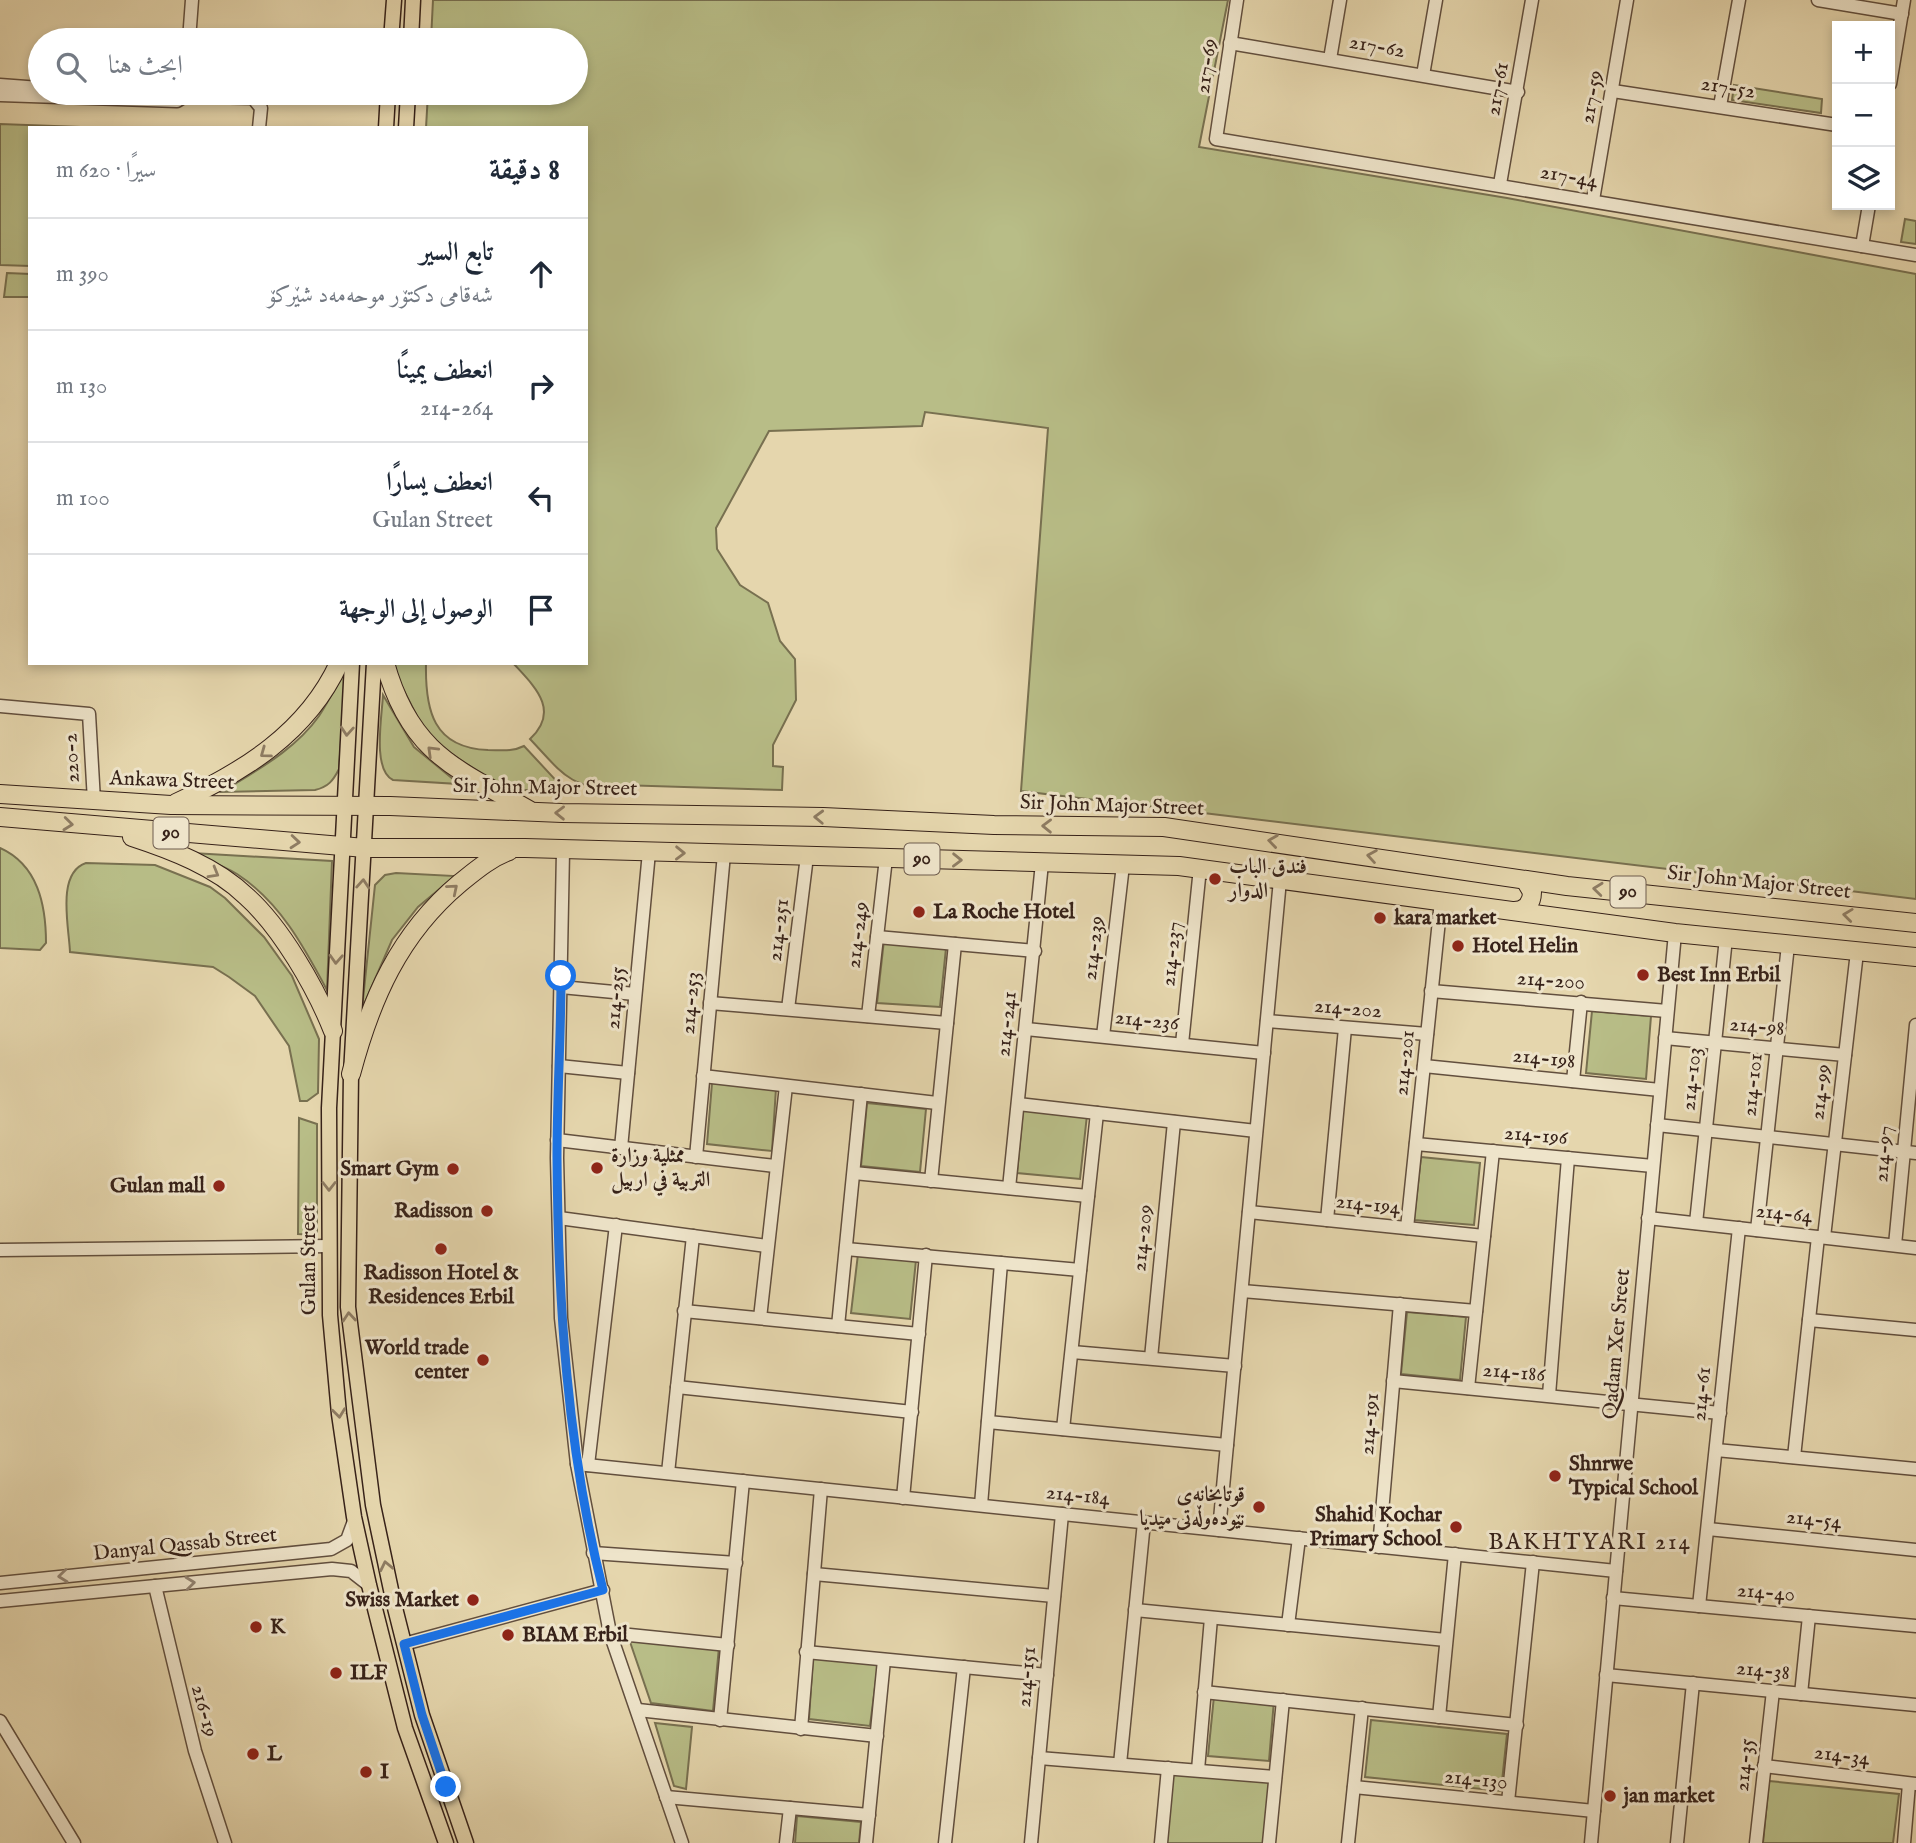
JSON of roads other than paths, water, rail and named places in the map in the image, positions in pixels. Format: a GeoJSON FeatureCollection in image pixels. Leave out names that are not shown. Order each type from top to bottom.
{"type":"FeatureCollection","features":[{"type":"Feature","properties":{"kind":"highway"},"geometry":{"type":"LineString","coordinates":[[171,805],[218,784],[279,742],[302,721],[339,665]]}},
{"type":"Feature","properties":{"kind":"highway"},"geometry":{"type":"LineString","coordinates":[[386,665],[411,726],[429,747],[465,776],[487,785],[532,812]]}},
{"type":"Feature","properties":{"kind":"highway","name":"Ankawa Street"},"geometry":{"type":"LineString","coordinates":[[0,794],[171,805],[343,808]]}},
{"type":"Feature","properties":{"kind":"highway","name":"Sir John Major Street"},"geometry":{"type":"LineString","coordinates":[[343,808],[1164,827],[1567,886],[1916,923]]}},
{"type":"Feature","properties":{"kind":"highway","name":"90"},"geometry":{"type":"LineString","coordinates":[[0,817],[365,848],[525,848],[1200,868],[1675,933],[1916,957]]}},
{"type":"Feature","properties":{"kind":"highway"},"geometry":{"type":"LineString","coordinates":[[106,827],[192,861],[247,896],[286,946],[325,1011],[333,1031]]}},
{"type":"Feature","properties":{"kind":"highway"},"geometry":{"type":"LineString","coordinates":[[351,1074],[379,988],[414,929],[446,895],[488,862],[501,854],[525,848]]}},
{"type":"Feature","properties":{"kind":"highway"},"geometry":{"type":"LineString","coordinates":[[1514,911],[1524,909],[1531,902],[1531,887],[1525,880]]}},
{"type":"Feature","properties":{"kind":"highway"},"geometry":{"type":"LineString","coordinates":[[1564,918],[1553,909],[1552,899],[1557,890],[1567,886]]}},
{"type":"Feature","properties":{"kind":"main road"},"geometry":{"type":"LineString","coordinates":[[392,28],[394,0]]}},
{"type":"Feature","properties":{"kind":"main road"},"geometry":{"type":"LineString","coordinates":[[412,28],[413,0]]}},
{"type":"Feature","properties":{"kind":"main road"},"geometry":{"type":"LineString","coordinates":[[386,126],[387,105]]}},
{"type":"Feature","properties":{"kind":"main road"},"geometry":{"type":"LineString","coordinates":[[406,126],[407,105]]}},
{"type":"Feature","properties":{"kind":"main road","name":"Gulan Street"},"geometry":{"type":"LineString","coordinates":[[352,665],[333,1031],[331,1327],[338,1414],[354,1517],[369,1585],[405,1728],[446,1843]]}},
{"type":"Feature","properties":{"kind":"main road","name":"Gulan Street"},"geometry":{"type":"LineString","coordinates":[[374,665],[351,1074],[348,1307],[373,1505],[422,1715],[466,1843]]}},
{"type":"Feature","properties":{"kind":"street"},"geometry":{"type":"LineString","coordinates":[[190,28],[192,0]]}},
{"type":"Feature","properties":{"kind":"street"},"geometry":{"type":"LineString","coordinates":[[198,28],[199,0]]}},
{"type":"Feature","properties":{"kind":"street","name":"217-69"},"geometry":{"type":"LineString","coordinates":[[1216,139],[1237,0]]}},
{"type":"Feature","properties":{"kind":"street"},"geometry":{"type":"LineString","coordinates":[[1330,59],[1340,0]]}},
{"type":"Feature","properties":{"kind":"street"},"geometry":{"type":"LineString","coordinates":[[1423,75],[1436,0]]}},
{"type":"Feature","properties":{"kind":"street","name":"217-61"},"geometry":{"type":"LineString","coordinates":[[1500,184],[1532,0]]}},
{"type":"Feature","properties":{"kind":"street","name":"217-59"},"geometry":{"type":"LineString","coordinates":[[1593,200],[1614,92],[1627,0]]}},
{"type":"Feature","properties":{"kind":"street"},"geometry":{"type":"LineString","coordinates":[[1720,106],[1739,0]]}},
{"type":"Feature","properties":{"kind":"street"},"geometry":{"type":"LineString","coordinates":[[1818,0],[1902,14]]}},
{"type":"Feature","properties":{"kind":"street"},"geometry":{"type":"LineString","coordinates":[[1895,55],[1904,0]]}},
{"type":"Feature","properties":{"kind":"street","name":"217-62"},"geometry":{"type":"LineString","coordinates":[[1230,43],[1518,92]]}},
{"type":"Feature","properties":{"kind":"street"},"geometry":{"type":"LineString","coordinates":[[0,85],[28,87]]}},
{"type":"Feature","properties":{"kind":"street","name":"217-52"},"geometry":{"type":"LineString","coordinates":[[1614,92],[1832,124]]}},
{"type":"Feature","properties":{"kind":"street"},"geometry":{"type":"LineString","coordinates":[[0,95],[28,96]]}},
{"type":"Feature","properties":{"kind":"street"},"geometry":{"type":"LineString","coordinates":[[259,105],[261,108],[259,126]]}},
{"type":"Feature","properties":{"kind":"street","name":"217-44"},"geometry":{"type":"LineString","coordinates":[[1216,139],[1916,255]]}},
{"type":"Feature","properties":{"kind":"street"},"geometry":{"type":"LineString","coordinates":[[1862,246],[1868,210]]}},
{"type":"Feature","properties":{"kind":"street","name":"220-2"},"geometry":{"type":"LineString","coordinates":[[0,706],[89,714],[94,801]]}},
{"type":"Feature","properties":{"kind":"street"},"geometry":{"type":"LineString","coordinates":[[563,851],[557,1140],[561,1318],[593,1553],[610,1633],[682,1843]]}},
{"type":"Feature","properties":{"kind":"street","name":"214-255"},"geometry":{"type":"LineString","coordinates":[[621,1148],[649,852]]}},
{"type":"Feature","properties":{"kind":"street","name":"214-253"},"geometry":{"type":"LineString","coordinates":[[696,1157],[724,854]]}},
{"type":"Feature","properties":{"kind":"street","name":"214-251"},"geometry":{"type":"LineString","coordinates":[[789,1009],[807,856]]}},
{"type":"Feature","properties":{"kind":"street","name":"214-249"},"geometry":{"type":"LineString","coordinates":[[868,1016],[886,858]]}},
{"type":"Feature","properties":{"kind":"street","name":"214-241"},"geometry":{"type":"LineString","coordinates":[[1009,1188],[1042,863]]}},
{"type":"Feature","properties":{"kind":"street","name":"214-239"},"geometry":{"type":"LineString","coordinates":[[1102,1036],[1123,865]]}},
{"type":"Feature","properties":{"kind":"street","name":"214-237"},"geometry":{"type":"LineString","coordinates":[[1182,1044],[1200,868]]}},
{"type":"Feature","properties":{"kind":"street"},"geometry":{"type":"LineString","coordinates":[[1220,1530],[1279,880]]}},
{"type":"Feature","properties":{"kind":"street","name":"214-201"},"geometry":{"type":"LineString","coordinates":[[1407,1228],[1441,901]]}},
{"type":"Feature","properties":{"kind":"street","name":"Qadam Xer Sreet"},"geometry":{"type":"LineString","coordinates":[[1591,1843],[1675,933]]}},
{"type":"Feature","properties":{"kind":"street"},"geometry":{"type":"LineString","coordinates":[[877,937],[1035,951]]}},
{"type":"Feature","properties":{"kind":"street","name":"214-103"},"geometry":{"type":"LineString","coordinates":[[1696,1223],[1726,938]]}},
{"type":"Feature","properties":{"kind":"street"},"geometry":{"type":"LineString","coordinates":[[931,1181],[937,1103],[956,944]]}},
{"type":"Feature","properties":{"kind":"street","name":"214-101"},"geometry":{"type":"LineString","coordinates":[[1757,1230],[1788,944]]}},
{"type":"Feature","properties":{"kind":"street","name":"214-99"},"geometry":{"type":"LineString","coordinates":[[1794,1457],[1857,952]]}},
{"type":"Feature","properties":{"kind":"street"},"geometry":{"type":"LineString","coordinates":[[561,987],[635,994]]}},
{"type":"Feature","properties":{"kind":"street","name":"214-200"},"geometry":{"type":"LineString","coordinates":[[1431,991],[1667,1011]]}},
{"type":"Feature","properties":{"kind":"street"},"geometry":{"type":"LineString","coordinates":[[1573,1081],[1581,1002]]}},
{"type":"Feature","properties":{"kind":"street"},"geometry":{"type":"LineString","coordinates":[[710,1003],[947,1023]]}},
{"type":"Feature","properties":{"kind":"street","name":"214-202"},"geometry":{"type":"LineString","coordinates":[[1267,1021],[1427,1034]]}},
{"type":"Feature","properties":{"kind":"street","name":"214-97"},"geometry":{"type":"LineString","coordinates":[[1895,1245],[1910,1152],[1916,1025]]}},
{"type":"Feature","properties":{"kind":"street"},"geometry":{"type":"LineString","coordinates":[[1327,1220],[1345,1028]]}},
{"type":"Feature","properties":{"kind":"street","name":"214-236"},"geometry":{"type":"LineString","coordinates":[[1026,1029],[1264,1053]]}},
{"type":"Feature","properties":{"kind":"street","name":"214-98"},"geometry":{"type":"LineString","coordinates":[[1665,1038],[1845,1055]]}},
{"type":"Feature","properties":{"kind":"street"},"geometry":{"type":"LineString","coordinates":[[559,1066],[628,1073]]}},
{"type":"Feature","properties":{"kind":"street","name":"214-198"},"geometry":{"type":"LineString","coordinates":[[1424,1066],[1660,1090]]}},
{"type":"Feature","properties":{"kind":"street"},"geometry":{"type":"LineString","coordinates":[[704,1076],[937,1103]]}},
{"type":"Feature","properties":{"kind":"street"},"geometry":{"type":"LineString","coordinates":[[760,1318],[786,1086]]}},
{"type":"Feature","properties":{"kind":"street"},"geometry":{"type":"LineString","coordinates":[[838,1326],[862,1094]]}},
{"type":"Feature","properties":{"kind":"street"},"geometry":{"type":"LineString","coordinates":[[1018,1104],[1256,1131]]}},
{"type":"Feature","properties":{"kind":"street"},"geometry":{"type":"LineString","coordinates":[[1063,1429],[1097,1113]]}},
{"type":"Feature","properties":{"kind":"street","name":"214-209"},"geometry":{"type":"LineString","coordinates":[[1151,1359],[1174,1122]]}},
{"type":"Feature","properties":{"kind":"street"},"geometry":{"type":"LineString","coordinates":[[1657,1125],[1910,1152]]}},
{"type":"Feature","properties":{"kind":"street"},"geometry":{"type":"LineString","coordinates":[[557,1140],[775,1166]]}},
{"type":"Feature","properties":{"kind":"street","name":"214-196"},"geometry":{"type":"LineString","coordinates":[[1416,1144],[1653,1166]]}},
{"type":"Feature","properties":{"kind":"street"},"geometry":{"type":"LineString","coordinates":[[1468,1388],[1493,1151]]}},
{"type":"Feature","properties":{"kind":"street"},"geometry":{"type":"LineString","coordinates":[[1549,1395],[1568,1158]]}},
{"type":"Feature","properties":{"kind":"street"},"geometry":{"type":"LineString","coordinates":[[854,1174],[1088,1196]]}},
{"type":"Feature","properties":{"kind":"street","name":"214-194"},"geometry":{"type":"LineString","coordinates":[[1249,1212],[1484,1236]]}},
{"type":"Feature","properties":{"kind":"street"},"geometry":{"type":"LineString","coordinates":[[559,1217],[767,1246]]}},
{"type":"Feature","properties":{"kind":"street","name":"214-64"},"geometry":{"type":"LineString","coordinates":[[1648,1218],[1916,1248]]}},
{"type":"Feature","properties":{"kind":"street"},"geometry":{"type":"LineString","coordinates":[[583,1465],[616,1225]]}},
{"type":"Feature","properties":{"kind":"street","name":"214-61"},"geometry":{"type":"LineString","coordinates":[[1699,1606],[1739,1228]]}},
{"type":"Feature","properties":{"kind":"street"},"geometry":{"type":"LineString","coordinates":[[668,1473],[693,1236]]}},
{"type":"Feature","properties":{"kind":"street"},"geometry":{"type":"LineString","coordinates":[[0,1250],[330,1246]]}},
{"type":"Feature","properties":{"kind":"street"},"geometry":{"type":"LineString","coordinates":[[846,1249],[1080,1270]]}},
{"type":"Feature","properties":{"kind":"street"},"geometry":{"type":"LineString","coordinates":[[903,1497],[926,1255]]}},
{"type":"Feature","properties":{"kind":"street"},"geometry":{"type":"LineString","coordinates":[[981,1506],[1002,1263]]}},
{"type":"Feature","properties":{"kind":"street"},"geometry":{"type":"LineString","coordinates":[[1242,1290],[1476,1311]]}},
{"type":"Feature","properties":{"kind":"street","name":"214-191"},"geometry":{"type":"LineString","coordinates":[[1379,1546],[1400,1304]]}},
{"type":"Feature","properties":{"kind":"street"},"geometry":{"type":"LineString","coordinates":[[684,1311],[919,1334]]}},
{"type":"Feature","properties":{"kind":"street"},"geometry":{"type":"LineString","coordinates":[[1809,1320],[1916,1330]]}},
{"type":"Feature","properties":{"kind":"street"},"geometry":{"type":"LineString","coordinates":[[1072,1352],[1235,1366]]}},
{"type":"Feature","properties":{"kind":"street","name":"214-186"},"geometry":{"type":"LineString","coordinates":[[1393,1381],[1720,1413]]}},
{"type":"Feature","properties":{"kind":"street"},"geometry":{"type":"LineString","coordinates":[[677,1387],[912,1412]]}},
{"type":"Feature","properties":{"kind":"street"},"geometry":{"type":"LineString","coordinates":[[988,1422],[1227,1445]]}},
{"type":"Feature","properties":{"kind":"street"},"geometry":{"type":"LineString","coordinates":[[1716,1450],[1916,1469]]}},
{"type":"Feature","properties":{"kind":"street","name":"214-184"},"geometry":{"type":"LineString","coordinates":[[583,1465],[1616,1571]]}},
{"type":"Feature","properties":{"kind":"street"},"geometry":{"type":"LineString","coordinates":[[720,1720],[743,1481]]}},
{"type":"Feature","properties":{"kind":"street"},"geometry":{"type":"LineString","coordinates":[[801,1729],[821,1489]]}},
{"type":"Feature","properties":{"kind":"street","name":"214-151"},"geometry":{"type":"LineString","coordinates":[[1031,1843],[1062,1514]]}},
{"type":"Feature","properties":{"kind":"street"},"geometry":{"type":"LineString","coordinates":[[327,1570],[334,1565],[335,1558],[328,1550],[347,1540],[354,1517]]}},
{"type":"Feature","properties":{"kind":"street"},"geometry":{"type":"LineString","coordinates":[[1120,1764],[1144,1522]]}},
{"type":"Feature","properties":{"kind":"street","name":"214-54"},"geometry":{"type":"LineString","coordinates":[[1708,1529],[1916,1549]]}},
{"type":"Feature","properties":{"kind":"street"},"geometry":{"type":"LineString","coordinates":[[1288,1625],[1299,1538]]}},
{"type":"Feature","properties":{"kind":"street","name":"Danyal Qassab Street"},"geometry":{"type":"LineString","coordinates":[[0,1583],[328,1550]]}},
{"type":"Feature","properties":{"kind":"street"},"geometry":{"type":"LineString","coordinates":[[593,1553],[736,1563]]}},
{"type":"Feature","properties":{"kind":"street"},"geometry":{"type":"LineString","coordinates":[[1439,1717],[1455,1554]]}},
{"type":"Feature","properties":{"kind":"street"},"geometry":{"type":"LineString","coordinates":[[1508,1802],[1533,1562]]}},
{"type":"Feature","properties":{"kind":"street","name":"Danyal Qassab Street"},"geometry":{"type":"LineString","coordinates":[[0,1601],[327,1570],[351,1571],[369,1585]]}},
{"type":"Feature","properties":{"kind":"street"},"geometry":{"type":"LineString","coordinates":[[814,1574],[1054,1596]]}},
{"type":"Feature","properties":{"kind":"street","name":"216-19"},"geometry":{"type":"LineString","coordinates":[[155,1586],[195,1751],[222,1842]]}},
{"type":"Feature","properties":{"kind":"street"},"geometry":{"type":"LineString","coordinates":[[404,1644],[603,1590]]}},
{"type":"Feature","properties":{"kind":"street","name":"214-40"},"geometry":{"type":"LineString","coordinates":[[1613,1598],[1916,1626]]}},
{"type":"Feature","properties":{"kind":"street"},"geometry":{"type":"LineString","coordinates":[[1135,1611],[1446,1640]]}},
{"type":"Feature","properties":{"kind":"street"},"geometry":{"type":"LineString","coordinates":[[1801,1694],[1809,1616]]}},
{"type":"Feature","properties":{"kind":"street"},"geometry":{"type":"LineString","coordinates":[[1198,1770],[1211,1618]]}},
{"type":"Feature","properties":{"kind":"street"},"geometry":{"type":"LineString","coordinates":[[610,1633],[728,1645]]}},
{"type":"Feature","properties":{"kind":"street"},"geometry":{"type":"LineString","coordinates":[[806,1652],[1047,1675]]}},
{"type":"Feature","properties":{"kind":"street"},"geometry":{"type":"LineString","coordinates":[[866,1843],[884,1660]]}},
{"type":"Feature","properties":{"kind":"street"},"geometry":{"type":"LineString","coordinates":[[945,1843],[964,1667]]}},
{"type":"Feature","properties":{"kind":"street","name":"214-38"},"geometry":{"type":"LineString","coordinates":[[1606,1675],[1916,1705]]}},
{"type":"Feature","properties":{"kind":"street"},"geometry":{"type":"LineString","coordinates":[[1677,1843],[1693,1683]]}},
{"type":"Feature","properties":{"kind":"street","name":"214-35"},"geometry":{"type":"LineString","coordinates":[[1756,1843],[1773,1691]]}},
{"type":"Feature","properties":{"kind":"street"},"geometry":{"type":"LineString","coordinates":[[1205,1692],[1517,1725]]}},
{"type":"Feature","properties":{"kind":"street"},"geometry":{"type":"LineString","coordinates":[[1269,1843],[1283,1700]]}},
{"type":"Feature","properties":{"kind":"street"},"geometry":{"type":"LineString","coordinates":[[1348,1843],[1362,1708]]}},
{"type":"Feature","properties":{"kind":"street"},"geometry":{"type":"LineString","coordinates":[[638,1710],[877,1736]]}},
{"type":"Feature","properties":{"kind":"street"},"geometry":{"type":"LineString","coordinates":[[0,1721],[74,1843]]}},
{"type":"Feature","properties":{"kind":"street"},"geometry":{"type":"LineString","coordinates":[[1039,1758],[1275,1776]]}},
{"type":"Feature","properties":{"kind":"street","name":"214-34"},"geometry":{"type":"LineString","coordinates":[[1764,1766],[1913,1784]]}},
{"type":"Feature","properties":{"kind":"street"},"geometry":{"type":"LineString","coordinates":[[1161,1843],[1168,1768]]}},
{"type":"Feature","properties":{"kind":"street"},"geometry":{"type":"LineString","coordinates":[[1904,1843],[1913,1784]]}},
{"type":"Feature","properties":{"kind":"street","name":"214-130"},"geometry":{"type":"LineString","coordinates":[[1354,1787],[1594,1811]]}},
{"type":"Feature","properties":{"kind":"street"},"geometry":{"type":"LineString","coordinates":[[666,1797],[869,1815]]}},
{"type":"Feature","properties":{"kind":"street"},"geometry":{"type":"LineString","coordinates":[[786,1843],[790,1808]]}},
{"type":"Feature","properties":{"kind":"street"},"geometry":{"type":"LineString","coordinates":[[62,1843],[63,1824]]}},
{"type":"Feature","properties":{"kind":"place","name":"فندق الباب الدوار"},"geometry":{"type":"Point","coordinates":[1215,879]}},
{"type":"Feature","properties":{"kind":"place","name":"La Roche Hotel"},"geometry":{"type":"Point","coordinates":[919,912]}},
{"type":"Feature","properties":{"kind":"place","name":"kara market"},"geometry":{"type":"Point","coordinates":[1380,918]}},
{"type":"Feature","properties":{"kind":"place","name":"Hotel Helin"},"geometry":{"type":"Point","coordinates":[1458,946]}},
{"type":"Feature","properties":{"kind":"place","name":"Best Inn Erbil"},"geometry":{"type":"Point","coordinates":[1643,975]}},
{"type":"Feature","properties":{"kind":"place","name":"ممثلية وزارة التربية في اربيل"},"geometry":{"type":"Point","coordinates":[597,1168]}},
{"type":"Feature","properties":{"kind":"place","name":"Smart Gym"},"geometry":{"type":"Point","coordinates":[453,1169]}},
{"type":"Feature","properties":{"kind":"place","name":"Gulan mall"},"geometry":{"type":"Point","coordinates":[219,1186]}},
{"type":"Feature","properties":{"kind":"place","name":"Radisson"},"geometry":{"type":"Point","coordinates":[487,1211]}},
{"type":"Feature","properties":{"kind":"place","name":"Radisson Hotel & Residences Erbil"},"geometry":{"type":"Point","coordinates":[441,1249]}},
{"type":"Feature","properties":{"kind":"place","name":"World trade center"},"geometry":{"type":"Point","coordinates":[483,1360]}},
{"type":"Feature","properties":{"kind":"place","name":"Shnrwe Typical School"},"geometry":{"type":"Point","coordinates":[1555,1476]}},
{"type":"Feature","properties":{"kind":"place","name":"قوتابخانەی نێودەوڵەتی میدیا"},"geometry":{"type":"Point","coordinates":[1259,1507]}},
{"type":"Feature","properties":{"kind":"place","name":"Shahid Kochar Primary School"},"geometry":{"type":"Point","coordinates":[1456,1527]}},
{"type":"Feature","properties":{"kind":"place","name":"Swiss Market"},"geometry":{"type":"Point","coordinates":[473,1600]}},
{"type":"Feature","properties":{"kind":"place","name":"K"},"geometry":{"type":"Point","coordinates":[256,1627]}},
{"type":"Feature","properties":{"kind":"place","name":"BIAM Erbil"},"geometry":{"type":"Point","coordinates":[508,1635]}},
{"type":"Feature","properties":{"kind":"place","name":"ILF"},"geometry":{"type":"Point","coordinates":[336,1673]}},
{"type":"Feature","properties":{"kind":"place","name":"L"},"geometry":{"type":"Point","coordinates":[253,1754]}},
{"type":"Feature","properties":{"kind":"place","name":"I"},"geometry":{"type":"Point","coordinates":[366,1772]}},
{"type":"Feature","properties":{"kind":"place","name":"jan market"},"geometry":{"type":"Point","coordinates":[1610,1796]}},
{"type":"Feature","properties":{"kind":"district","name":"BAKHTYARI 214"},"geometry":{"type":"Point","coordinates":[1590,1542]}}]}
